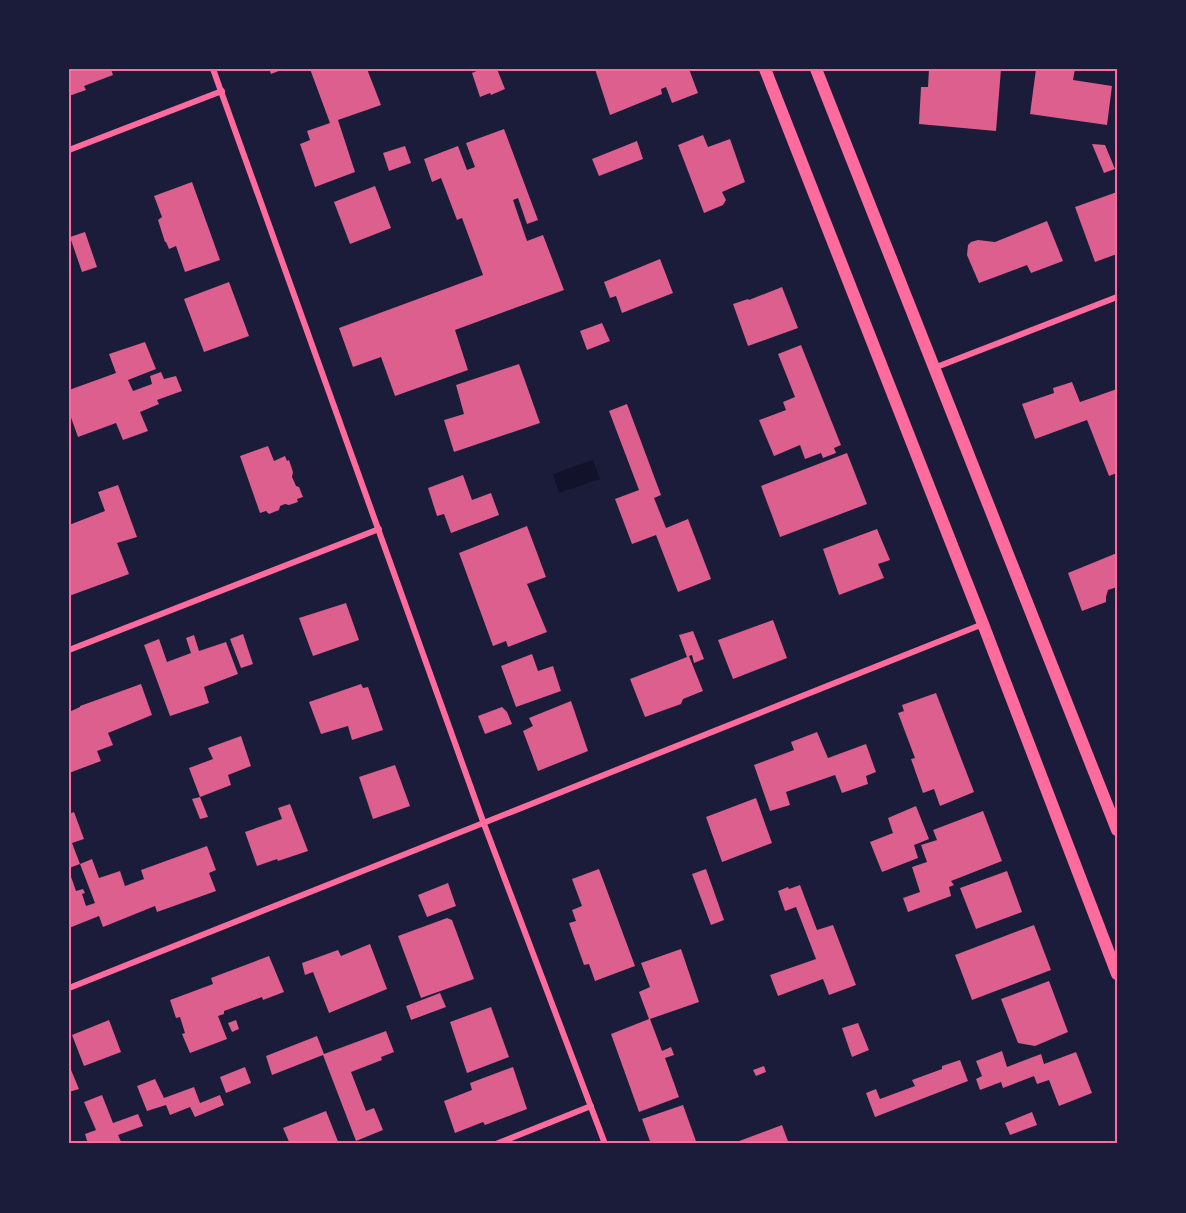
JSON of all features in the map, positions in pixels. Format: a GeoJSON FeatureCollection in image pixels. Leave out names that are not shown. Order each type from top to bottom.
{"type":"FeatureCollection","features":[{"type":"Feature","properties":{"kind":"main road"},"geometry":{"type":"LineString","coordinates":[[765,69],[983,624],[1117,974]]}},
{"type":"Feature","properties":{"kind":"main road"},"geometry":{"type":"LineString","coordinates":[[816,69],[934,368],[1113,809],[1117,830]]}},
{"type":"Feature","properties":{"kind":"street"},"geometry":{"type":"LineString","coordinates":[[213,69],[484,824],[605,1144]]}},
{"type":"Feature","properties":{"kind":"street"},"geometry":{"type":"LineString","coordinates":[[69,150],[222,91]]}},
{"type":"Feature","properties":{"kind":"street"},"geometry":{"type":"LineString","coordinates":[[934,368],[1117,297]]}},
{"type":"Feature","properties":{"kind":"street"},"geometry":{"type":"LineString","coordinates":[[69,650],[379,529]]}},
{"type":"Feature","properties":{"kind":"street"},"geometry":{"type":"LineString","coordinates":[[69,988],[983,624]]}},
{"type":"Feature","properties":{"kind":"street"},"geometry":{"type":"LineString","coordinates":[[496,1144],[591,1106]]}},
{"type":"Feature","properties":{"kind":"shaded area"},"geometry":{"type":"Polygon","coordinates":[[[593,460],[600,479],[559,493],[553,474],[593,460]]]}},
{"type":"Feature","properties":{"kind":"building"},"geometry":{"type":"Polygon","coordinates":[[[69,69],[111,69],[113,75],[84,86],[86,90],[69,96],[69,69]]]}},
{"type":"Feature","properties":{"kind":"building"},"geometry":{"type":"Polygon","coordinates":[[[269,69],[284,69],[271,74],[269,69]]]}},
{"type":"Feature","properties":{"kind":"building"},"geometry":{"type":"Polygon","coordinates":[[[310,69],[367,69],[381,105],[338,120],[355,172],[315,187],[300,144],[310,140],[307,131],[330,123],[310,69]]]}},
{"type":"Feature","properties":{"kind":"building"},"geometry":{"type":"Polygon","coordinates":[[[481,69],[497,69],[505,89],[480,97],[472,73],[481,69]]]}},
{"type":"Feature","properties":{"kind":"building"},"geometry":{"type":"Polygon","coordinates":[[[595,69],[689,69],[698,93],[672,103],[666,87],[661,89],[662,94],[610,115],[595,69]]]}},
{"type":"Feature","properties":{"kind":"building"},"geometry":{"type":"Polygon","coordinates":[[[929,69],[1001,69],[996,131],[919,124],[921,87],[928,87],[929,69]]]}},
{"type":"Feature","properties":{"kind":"building"},"geometry":{"type":"Polygon","coordinates":[[[1036,69],[1075,69],[1073,80],[1112,86],[1107,125],[1030,114],[1036,69]]]}},
{"type":"Feature","properties":{"kind":"building"},"geometry":{"type":"Polygon","coordinates":[[[504,129],[538,220],[527,224],[518,198],[513,200],[527,241],[543,235],[564,290],[455,330],[468,370],[395,396],[381,357],[353,367],[339,328],[483,275],[462,218],[457,220],[441,178],[432,182],[424,159],[458,146],[467,170],[475,167],[466,143],[504,129]]]}},
{"type":"Feature","properties":{"kind":"building"},"geometry":{"type":"Polygon","coordinates":[[[703,135],[708,147],[730,139],[745,182],[722,192],[726,200],[723,205],[704,213],[678,145],[703,135]]]}},
{"type":"Feature","properties":{"kind":"building"},"geometry":{"type":"Polygon","coordinates":[[[637,141],[643,159],[599,176],[592,159],[637,141]]]}},
{"type":"Feature","properties":{"kind":"building"},"geometry":{"type":"Polygon","coordinates":[[[1092,144],[1105,145],[1115,169],[1104,173],[1092,144]]]}},
{"type":"Feature","properties":{"kind":"building"},"geometry":{"type":"Polygon","coordinates":[[[405,146],[411,163],[389,171],[383,153],[405,146]]]}},
{"type":"Feature","properties":{"kind":"building"},"geometry":{"type":"Polygon","coordinates":[[[192,182],[220,260],[185,272],[176,246],[169,249],[165,242],[158,220],[162,217],[154,196],[192,182]]]}},
{"type":"Feature","properties":{"kind":"building"},"geometry":{"type":"Polygon","coordinates":[[[375,186],[391,228],[350,244],[334,202],[375,186]]]}},
{"type":"Feature","properties":{"kind":"building"},"geometry":{"type":"Polygon","coordinates":[[[1117,192],[1117,254],[1095,262],[1075,207],[1117,192]]]}},
{"type":"Feature","properties":{"kind":"building"},"geometry":{"type":"Polygon","coordinates":[[[1047,221],[1063,261],[1031,273],[1027,265],[979,283],[967,255],[968,245],[971,242],[978,240],[995,242],[1047,221]]]}},
{"type":"Feature","properties":{"kind":"building"},"geometry":{"type":"Polygon","coordinates":[[[85,232],[97,267],[82,272],[70,237],[85,232]]]}},
{"type":"Feature","properties":{"kind":"building"},"geometry":{"type":"Polygon","coordinates":[[[660,259],[673,293],[622,313],[616,296],[610,298],[604,282],[660,259]]]}},
{"type":"Feature","properties":{"kind":"building"},"geometry":{"type":"Polygon","coordinates":[[[229,282],[249,336],[204,352],[184,299],[229,282]]]}},
{"type":"Feature","properties":{"kind":"building"},"geometry":{"type":"Polygon","coordinates":[[[782,287],[798,328],[748,346],[733,304],[782,287]]]}},
{"type":"Feature","properties":{"kind":"building"},"geometry":{"type":"Polygon","coordinates":[[[602,323],[610,341],[587,350],[580,331],[602,323]]]}},
{"type":"Feature","properties":{"kind":"building"},"geometry":{"type":"Polygon","coordinates":[[[145,342],[156,369],[128,380],[133,391],[152,384],[150,376],[161,372],[164,379],[176,376],[182,391],[157,400],[159,404],[140,412],[148,431],[123,440],[116,423],[78,437],[69,412],[69,390],[116,373],[109,354],[145,342]]]}},
{"type":"Feature","properties":{"kind":"building"},"geometry":{"type":"Polygon","coordinates":[[[801,345],[841,445],[834,448],[836,453],[823,458],[821,453],[805,459],[800,445],[774,456],[759,420],[786,410],[783,402],[795,397],[778,354],[801,345]]]}},
{"type":"Feature","properties":{"kind":"building"},"geometry":{"type":"Polygon","coordinates":[[[519,364],[540,423],[454,452],[444,420],[464,414],[456,385],[519,364]]]}},
{"type":"Feature","properties":{"kind":"building"},"geometry":{"type":"Polygon","coordinates":[[[1072,382],[1080,402],[1117,389],[1117,473],[1109,476],[1087,420],[1035,439],[1022,404],[1054,393],[1053,388],[1072,382]]]}},
{"type":"Feature","properties":{"kind":"building"},"geometry":{"type":"Polygon","coordinates":[[[627,404],[661,495],[654,498],[666,528],[688,519],[711,579],[678,592],[656,535],[632,544],[615,499],[639,490],[609,411],[627,404]]]}},
{"type":"Feature","properties":{"kind":"building"},"geometry":{"type":"Polygon","coordinates":[[[268,446],[274,461],[285,456],[287,461],[289,460],[293,472],[292,477],[303,497],[297,499],[298,502],[280,506],[279,510],[269,514],[266,511],[260,513],[240,456],[268,446]]]}},
{"type":"Feature","properties":{"kind":"building"},"geometry":{"type":"Polygon","coordinates":[[[847,453],[867,504],[780,537],[761,486],[847,453]]]}},
{"type":"Feature","properties":{"kind":"building"},"geometry":{"type":"Polygon","coordinates":[[[463,475],[472,500],[491,493],[499,515],[451,533],[444,514],[437,516],[428,488],[463,475]]]}},
{"type":"Feature","properties":{"kind":"building"},"geometry":{"type":"Polygon","coordinates":[[[118,485],[137,537],[117,543],[129,574],[69,596],[69,525],[105,511],[98,492],[118,485]]]}},
{"type":"Feature","properties":{"kind":"building"},"geometry":{"type":"Polygon","coordinates":[[[527,526],[546,577],[527,584],[547,632],[508,647],[506,641],[493,646],[459,553],[527,526]]]}},
{"type":"Feature","properties":{"kind":"building"},"geometry":{"type":"Polygon","coordinates":[[[877,529],[890,560],[878,564],[884,578],[839,595],[823,549],[877,529]]]}},
{"type":"Feature","properties":{"kind":"building"},"geometry":{"type":"Polygon","coordinates":[[[1117,553],[1117,587],[1108,590],[1106,602],[1082,611],[1068,573],[1117,553]]]}},
{"type":"Feature","properties":{"kind":"building"},"geometry":{"type":"Polygon","coordinates":[[[346,603],[359,640],[313,656],[299,618],[346,603]]]}},
{"type":"Feature","properties":{"kind":"building"},"geometry":{"type":"Polygon","coordinates":[[[773,620],[787,658],[733,679],[718,640],[773,620]]]}},
{"type":"Feature","properties":{"kind":"building"},"geometry":{"type":"Polygon","coordinates":[[[693,631],[704,659],[694,663],[692,655],[689,656],[703,691],[683,699],[681,704],[645,717],[630,679],[687,657],[679,635],[693,631]]]}},
{"type":"Feature","properties":{"kind":"building"},"geometry":{"type":"Polygon","coordinates":[[[243,634],[253,664],[241,668],[230,639],[243,634]]]}},
{"type":"Feature","properties":{"kind":"building"},"geometry":{"type":"Polygon","coordinates":[[[194,635],[199,651],[226,642],[238,674],[204,687],[209,703],[170,716],[144,645],[159,639],[167,662],[191,653],[186,638],[194,635]]]}},
{"type":"Feature","properties":{"kind":"building"},"geometry":{"type":"Polygon","coordinates":[[[532,654],[538,671],[553,666],[561,691],[516,707],[501,666],[532,654]]]}},
{"type":"Feature","properties":{"kind":"building"},"geometry":{"type":"Polygon","coordinates":[[[141,684],[152,715],[108,733],[113,745],[97,751],[101,761],[69,773],[69,712],[141,684]]]}},
{"type":"Feature","properties":{"kind":"building"},"geometry":{"type":"Polygon","coordinates":[[[361,684],[363,688],[368,687],[383,730],[352,740],[348,726],[321,734],[309,702],[361,684]]]}},
{"type":"Feature","properties":{"kind":"building"},"geometry":{"type":"Polygon","coordinates":[[[936,693],[974,792],[940,806],[934,789],[923,793],[911,759],[915,758],[898,713],[904,711],[902,705],[936,693]]]}},
{"type":"Feature","properties":{"kind":"building"},"geometry":{"type":"Polygon","coordinates":[[[571,701],[588,751],[538,771],[523,731],[533,726],[529,718],[571,701]]]}},
{"type":"Feature","properties":{"kind":"building"},"geometry":{"type":"Polygon","coordinates":[[[502,707],[512,724],[485,734],[478,716],[502,707]]]}},
{"type":"Feature","properties":{"kind":"building"},"geometry":{"type":"Polygon","coordinates":[[[817,732],[828,758],[866,744],[876,772],[866,776],[868,784],[842,793],[835,775],[786,792],[790,805],[770,811],[754,765],[794,750],[791,742],[817,732]]]}},
{"type":"Feature","properties":{"kind":"building"},"geometry":{"type":"Polygon","coordinates":[[[241,736],[251,766],[228,775],[231,785],[200,797],[189,768],[213,759],[208,748],[241,736]]]}},
{"type":"Feature","properties":{"kind":"building"},"geometry":{"type":"Polygon","coordinates":[[[395,765],[410,806],[373,819],[359,777],[395,765]]]}},
{"type":"Feature","properties":{"kind":"building"},"geometry":{"type":"Polygon","coordinates":[[[200,797],[208,817],[200,819],[192,799],[200,797]]]}},
{"type":"Feature","properties":{"kind":"building"},"geometry":{"type":"Polygon","coordinates":[[[756,798],[772,843],[722,862],[706,817],[756,798]]]}},
{"type":"Feature","properties":{"kind":"building"},"geometry":{"type":"Polygon","coordinates":[[[290,804],[308,851],[257,866],[245,832],[282,819],[278,808],[290,804]]]}},
{"type":"Feature","properties":{"kind":"building"},"geometry":{"type":"Polygon","coordinates":[[[916,806],[929,839],[914,845],[918,858],[882,872],[870,842],[893,833],[888,818],[916,806]]]}},
{"type":"Feature","properties":{"kind":"building"},"geometry":{"type":"Polygon","coordinates":[[[983,811],[1002,861],[951,881],[954,885],[949,887],[951,896],[908,912],[903,898],[920,892],[912,867],[927,862],[921,845],[937,840],[933,830],[983,811]]]}},
{"type":"Feature","properties":{"kind":"building"},"geometry":{"type":"Polygon","coordinates":[[[74,812],[84,839],[72,843],[80,864],[69,868],[69,814],[74,812]]]}},
{"type":"Feature","properties":{"kind":"building"},"geometry":{"type":"Polygon","coordinates":[[[207,846],[216,870],[209,873],[216,891],[157,912],[155,906],[103,927],[99,916],[69,928],[69,871],[76,891],[83,889],[85,893],[82,894],[86,906],[95,903],[80,864],[92,859],[99,878],[120,871],[125,886],[144,879],[141,870],[207,846]]]}},
{"type":"Feature","properties":{"kind":"building"},"geometry":{"type":"Polygon","coordinates":[[[599,869],[635,966],[595,981],[589,964],[584,965],[569,923],[576,921],[572,910],[582,906],[572,879],[599,869]]]}},
{"type":"Feature","properties":{"kind":"building"},"geometry":{"type":"Polygon","coordinates":[[[706,869],[724,920],[711,925],[692,874],[706,869]]]}},
{"type":"Feature","properties":{"kind":"building"},"geometry":{"type":"Polygon","coordinates":[[[1007,871],[1022,912],[976,929],[960,888],[1007,871]]]}},
{"type":"Feature","properties":{"kind":"building"},"geometry":{"type":"Polygon","coordinates":[[[448,883],[456,906],[427,917],[418,895],[448,883]]]}},
{"type":"Feature","properties":{"kind":"building"},"geometry":{"type":"Polygon","coordinates":[[[800,885],[817,930],[833,925],[856,985],[829,995],[823,979],[778,996],[770,975],[816,959],[796,907],[785,911],[778,891],[800,885]]]}},
{"type":"Feature","properties":{"kind":"building"},"geometry":{"type":"Polygon","coordinates":[[[447,918],[452,920],[474,979],[421,998],[398,936],[447,918]]]}},
{"type":"Feature","properties":{"kind":"building"},"geometry":{"type":"Polygon","coordinates":[[[1034,925],[1051,970],[972,1000],[955,955],[1034,925]]]}},
{"type":"Feature","properties":{"kind":"building"},"geometry":{"type":"Polygon","coordinates":[[[370,944],[387,989],[329,1013],[313,972],[305,975],[302,963],[338,950],[341,956],[370,944]]]}},
{"type":"Feature","properties":{"kind":"building"},"geometry":{"type":"Polygon","coordinates":[[[681,949],[699,1002],[650,1019],[662,1051],[671,1047],[674,1055],[665,1058],[679,1097],[639,1112],[611,1034],[649,1019],[639,992],[650,987],[641,963],[681,949]]]}},
{"type":"Feature","properties":{"kind":"building"},"geometry":{"type":"Polygon","coordinates":[[[269,956],[284,992],[263,1000],[262,997],[224,1011],[224,1014],[218,1016],[227,1039],[190,1053],[182,1034],[185,1033],[180,1017],[176,1018],[170,1000],[213,984],[211,978],[269,956]]]}},
{"type":"Feature","properties":{"kind":"building"},"geometry":{"type":"Polygon","coordinates":[[[1049,981],[1068,1032],[1035,1046],[1018,1043],[1001,999],[1049,981]]]}},
{"type":"Feature","properties":{"kind":"building"},"geometry":{"type":"Polygon","coordinates":[[[440,993],[446,1007],[411,1020],[406,1006],[440,993]]]}},
{"type":"Feature","properties":{"kind":"building"},"geometry":{"type":"Polygon","coordinates":[[[491,1007],[509,1057],[467,1073],[450,1022],[491,1007]]]}},
{"type":"Feature","properties":{"kind":"building"},"geometry":{"type":"Polygon","coordinates":[[[109,1020],[121,1052],[84,1066],[72,1035],[109,1020]]]}},
{"type":"Feature","properties":{"kind":"building"},"geometry":{"type":"Polygon","coordinates":[[[236,1020],[239,1029],[232,1032],[228,1023],[236,1020]]]}},
{"type":"Feature","properties":{"kind":"building"},"geometry":{"type":"Polygon","coordinates":[[[858,1023],[869,1050],[852,1057],[842,1028],[858,1023]]]}},
{"type":"Feature","properties":{"kind":"building"},"geometry":{"type":"Polygon","coordinates":[[[386,1031],[394,1052],[381,1057],[382,1060],[351,1072],[366,1111],[374,1108],[383,1130],[356,1141],[323,1055],[272,1075],[266,1056],[317,1036],[324,1054],[386,1031]]]}},
{"type":"Feature","properties":{"kind":"building"},"geometry":{"type":"Polygon","coordinates":[[[1002,1051],[1007,1067],[1041,1054],[1044,1064],[1076,1052],[1092,1093],[1059,1106],[1049,1080],[1037,1084],[1034,1076],[1003,1088],[1001,1082],[980,1090],[976,1079],[982,1076],[976,1061],[1002,1051]]]}},
{"type":"Feature","properties":{"kind":"building"},"geometry":{"type":"Polygon","coordinates":[[[960,1060],[968,1081],[875,1117],[866,1093],[876,1089],[880,1099],[915,1086],[912,1080],[960,1060]]]}},
{"type":"Feature","properties":{"kind":"building"},"geometry":{"type":"Polygon","coordinates":[[[69,1065],[79,1089],[69,1092],[69,1065]]]}},
{"type":"Feature","properties":{"kind":"building"},"geometry":{"type":"Polygon","coordinates":[[[764,1066],[766,1072],[756,1076],[753,1070],[764,1066]]]}},
{"type":"Feature","properties":{"kind":"building"},"geometry":{"type":"Polygon","coordinates":[[[245,1067],[251,1083],[226,1093],[220,1077],[245,1067]]]}},
{"type":"Feature","properties":{"kind":"building"},"geometry":{"type":"Polygon","coordinates":[[[513,1067],[527,1109],[485,1125],[483,1122],[455,1133],[444,1101],[472,1090],[470,1083],[513,1067]]]}},
{"type":"Feature","properties":{"kind":"building"},"geometry":{"type":"Polygon","coordinates":[[[155,1079],[164,1098],[194,1087],[200,1103],[220,1095],[224,1105],[195,1117],[190,1107],[170,1115],[166,1105],[147,1111],[137,1086],[155,1079]]]}},
{"type":"Feature","properties":{"kind":"building"},"geometry":{"type":"Polygon","coordinates":[[[102,1095],[113,1123],[138,1114],[143,1126],[118,1135],[122,1144],[88,1144],[85,1134],[96,1130],[84,1102],[102,1095]]]}},
{"type":"Feature","properties":{"kind":"building"},"geometry":{"type":"Polygon","coordinates":[[[683,1105],[697,1144],[651,1144],[642,1119],[683,1105]]]}},
{"type":"Feature","properties":{"kind":"building"},"geometry":{"type":"Polygon","coordinates":[[[326,1111],[339,1144],[290,1144],[283,1128],[326,1111]]]}},
{"type":"Feature","properties":{"kind":"building"},"geometry":{"type":"Polygon","coordinates":[[[1032,1112],[1037,1125],[1010,1135],[1005,1123],[1032,1112]]]}},
{"type":"Feature","properties":{"kind":"building"},"geometry":{"type":"Polygon","coordinates":[[[782,1125],[789,1144],[731,1144],[782,1125]]]}}]}
